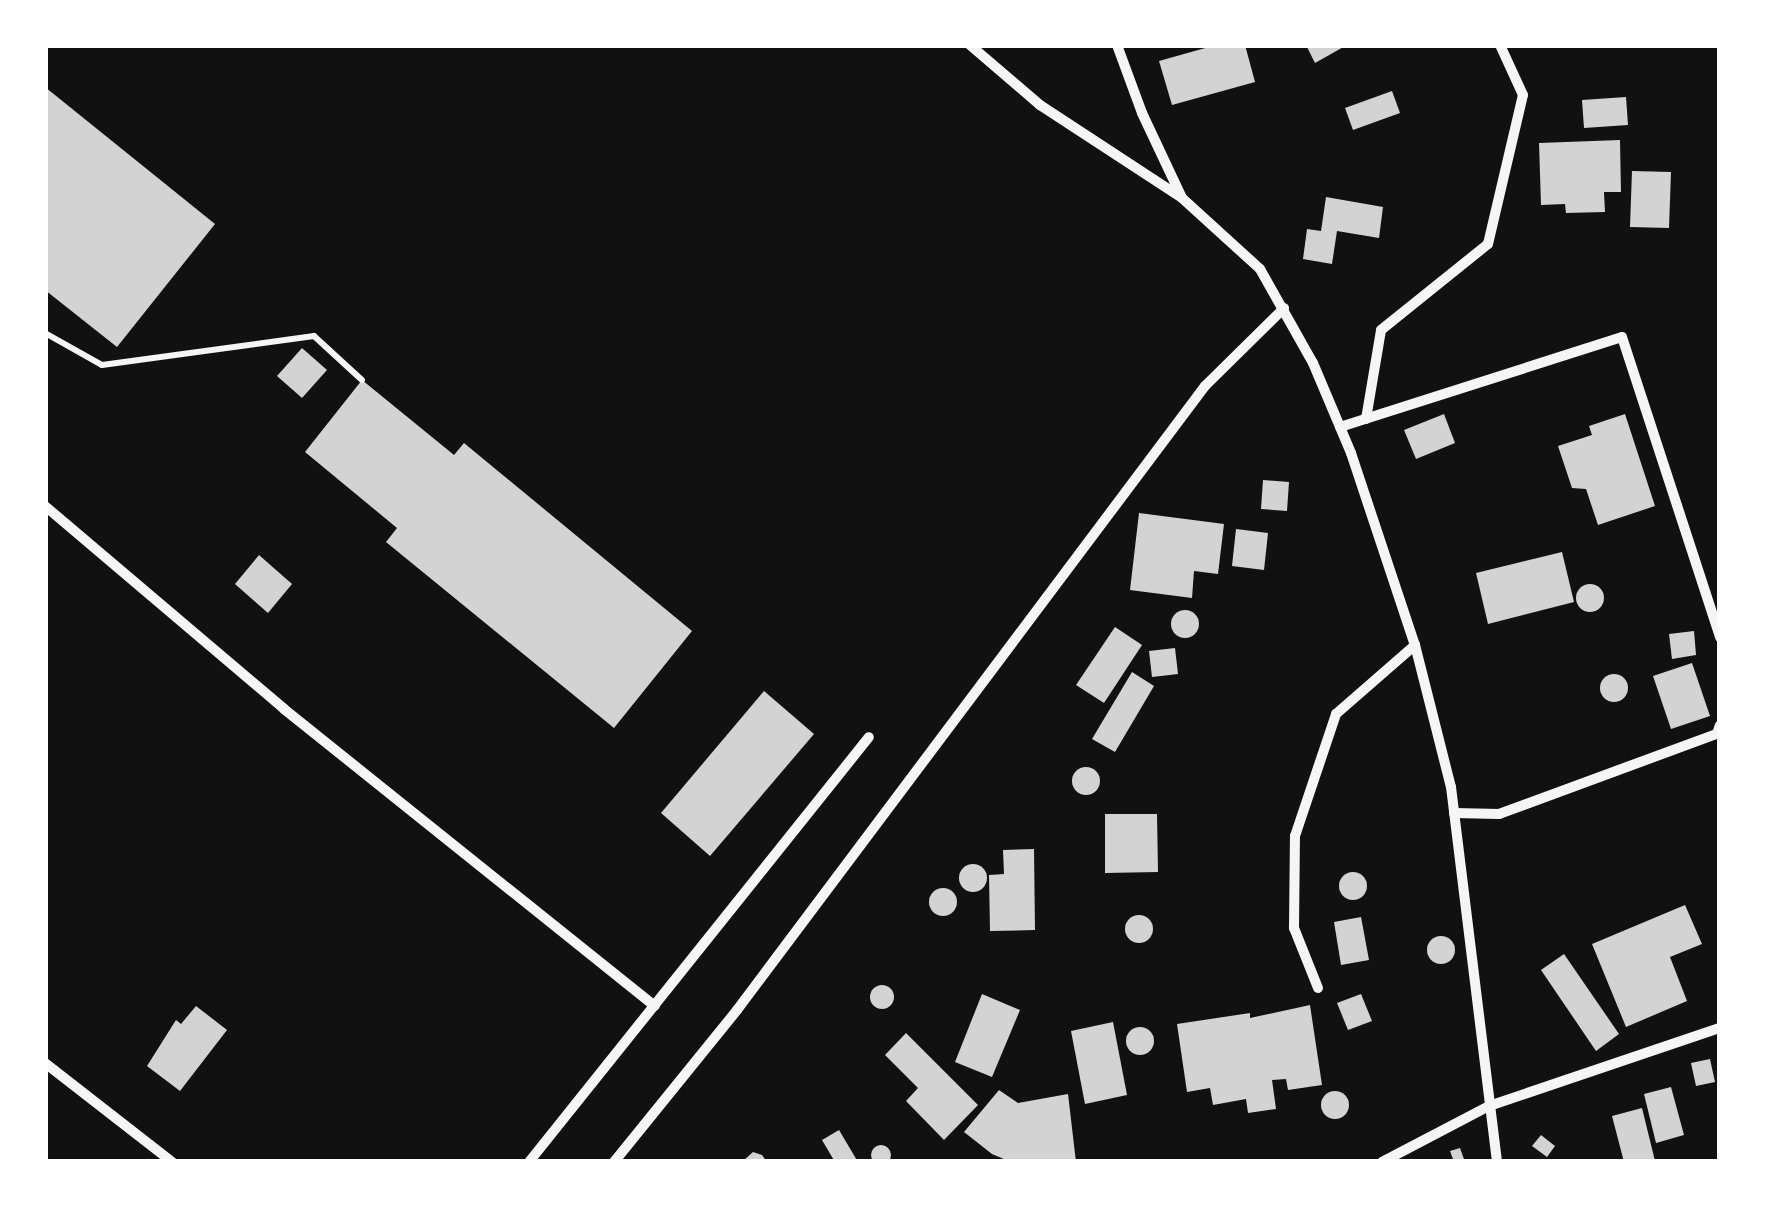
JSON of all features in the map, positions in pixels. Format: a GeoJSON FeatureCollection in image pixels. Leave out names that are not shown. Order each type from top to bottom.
{"type":"FeatureCollection","features":[{"type":"Feature","properties":{"kind":"street"},"geometry":{"type":"LineString","coordinates":[[970,45],[1040,105],[1182,198],[1260,269],[1284,308],[1340,427],[1415,645],[1454,812],[1497,1162]]}},
{"type":"Feature","properties":{"kind":"street"},"geometry":{"type":"LineString","coordinates":[[1118,45],[1142,113],[1182,198]]}},
{"type":"Feature","properties":{"kind":"street"},"geometry":{"type":"LineString","coordinates":[[1366,418],[1381,330],[1488,244],[1524,95],[1500,45]]}},
{"type":"Feature","properties":{"kind":"street"},"geometry":{"type":"LineString","coordinates":[[614,1162],[737,1010],[1205,386],[1284,308]]}},
{"type":"Feature","properties":{"kind":"street"},"geometry":{"type":"LineString","coordinates":[[1340,427],[1622,337],[1720,637]]}},
{"type":"Feature","properties":{"kind":"street"},"geometry":{"type":"LineString","coordinates":[[45,506],[300,722],[655,1006]]}},
{"type":"Feature","properties":{"kind":"street"},"geometry":{"type":"LineString","coordinates":[[1318,988],[1294,928],[1295,836],[1336,714],[1415,645]]}},
{"type":"Feature","properties":{"kind":"street"},"geometry":{"type":"LineString","coordinates":[[1454,812],[1499,814],[1717,734],[1720,725]]}},
{"type":"Feature","properties":{"kind":"street"},"geometry":{"type":"LineString","coordinates":[[529,1162],[869,736]]}},
{"type":"Feature","properties":{"kind":"street"},"geometry":{"type":"LineString","coordinates":[[1382,1162],[1489,1106],[1720,1028]]}},
{"type":"Feature","properties":{"kind":"street"},"geometry":{"type":"LineString","coordinates":[[45,1063],[172,1162]]}},
{"type":"Feature","properties":{"kind":"path"},"geometry":{"type":"LineString","coordinates":[[45,333],[102,366],[314,336],[362,380]]}},
{"type":"Feature","properties":{"kind":"building"},"geometry":{"type":"Polygon","coordinates":[[[1216,45],[1245,45],[1255,82],[1172,105],[1159,61],[1216,45]]]}},
{"type":"Feature","properties":{"kind":"building"},"geometry":{"type":"Polygon","coordinates":[[[1306,45],[1347,45],[1315,63],[1306,45]]]}},
{"type":"Feature","properties":{"kind":"building"},"geometry":{"type":"Polygon","coordinates":[[[45,87],[215,224],[117,347],[45,290],[45,87]]]}},
{"type":"Feature","properties":{"kind":"building"},"geometry":{"type":"Polygon","coordinates":[[[1392,91],[1400,113],[1353,130],[1345,108],[1392,91]]]}},
{"type":"Feature","properties":{"kind":"building"},"geometry":{"type":"Polygon","coordinates":[[[1626,97],[1628,125],[1584,128],[1582,100],[1626,97]]]}},
{"type":"Feature","properties":{"kind":"building"},"geometry":{"type":"Polygon","coordinates":[[[1620,140],[1621,192],[1604,192],[1605,212],[1566,213],[1565,204],[1541,205],[1539,143],[1620,140]]]}},
{"type":"Feature","properties":{"kind":"building"},"geometry":{"type":"Polygon","coordinates":[[[1632,171],[1671,172],[1669,228],[1630,227],[1632,171]]]}},
{"type":"Feature","properties":{"kind":"building"},"geometry":{"type":"Polygon","coordinates":[[[1326,197],[1383,207],[1379,238],[1337,231],[1332,264],[1303,259],[1307,229],[1321,231],[1326,197]]]}},
{"type":"Feature","properties":{"kind":"building"},"geometry":{"type":"Polygon","coordinates":[[[302,348],[327,370],[302,398],[277,376],[302,348]]]}},
{"type":"Feature","properties":{"kind":"building"},"geometry":{"type":"Polygon","coordinates":[[[362,380],[454,455],[464,443],[692,631],[614,728],[386,542],[397,528],[305,452],[362,380]]]}},
{"type":"Feature","properties":{"kind":"building"},"geometry":{"type":"Polygon","coordinates":[[[1444,414],[1455,443],[1416,459],[1404,430],[1444,414]]]}},
{"type":"Feature","properties":{"kind":"building"},"geometry":{"type":"Polygon","coordinates":[[[1625,414],[1655,506],[1598,525],[1586,489],[1572,488],[1558,446],[1592,435],[1589,426],[1625,414]]]}},
{"type":"Feature","properties":{"kind":"building"},"geometry":{"type":"Polygon","coordinates":[[[1263,480],[1289,482],[1287,511],[1261,509],[1263,480]]]}},
{"type":"Feature","properties":{"kind":"building"},"geometry":{"type":"Polygon","coordinates":[[[1139,513],[1224,524],[1218,574],[1194,571],[1192,598],[1130,590],[1139,513]]]}},
{"type":"Feature","properties":{"kind":"building"},"geometry":{"type":"Polygon","coordinates":[[[1236,529],[1268,533],[1264,570],[1232,566],[1236,529]]]}},
{"type":"Feature","properties":{"kind":"building"},"geometry":{"type":"Polygon","coordinates":[[[1562,552],[1574,602],[1488,624],[1476,573],[1562,552]]]}},
{"type":"Feature","properties":{"kind":"building"},"geometry":{"type":"Polygon","coordinates":[[[259,555],[292,584],[268,613],[235,584],[259,555]]]}},
{"type":"Feature","properties":{"kind":"building"},"geometry":{"type":"Polygon","coordinates":[[[1590,584],[1600,588],[1604,598],[1600,608],[1590,612],[1580,608],[1576,598],[1580,588],[1590,584]]]}},
{"type":"Feature","properties":{"kind":"building"},"geometry":{"type":"Polygon","coordinates":[[[1185,610],[1195,614],[1199,624],[1195,634],[1185,638],[1175,634],[1171,624],[1175,614],[1185,610]]]}},
{"type":"Feature","properties":{"kind":"building"},"geometry":{"type":"Polygon","coordinates":[[[1115,627],[1142,645],[1104,703],[1076,685],[1115,627]]]}},
{"type":"Feature","properties":{"kind":"building"},"geometry":{"type":"Polygon","coordinates":[[[1694,631],[1696,655],[1672,659],[1669,634],[1694,631]]]}},
{"type":"Feature","properties":{"kind":"building"},"geometry":{"type":"Polygon","coordinates":[[[1175,648],[1178,674],[1152,677],[1149,651],[1175,648]]]}},
{"type":"Feature","properties":{"kind":"building"},"geometry":{"type":"Polygon","coordinates":[[[1692,663],[1710,716],[1671,729],[1653,676],[1692,663]]]}},
{"type":"Feature","properties":{"kind":"building"},"geometry":{"type":"Polygon","coordinates":[[[1132,672],[1154,686],[1115,752],[1092,739],[1132,672]]]}},
{"type":"Feature","properties":{"kind":"building"},"geometry":{"type":"Polygon","coordinates":[[[1614,674],[1624,678],[1628,688],[1624,698],[1614,702],[1604,698],[1600,688],[1604,678],[1614,674]]]}},
{"type":"Feature","properties":{"kind":"building"},"geometry":{"type":"Polygon","coordinates":[[[764,691],[814,734],[710,856],[661,813],[764,691]]]}},
{"type":"Feature","properties":{"kind":"building"},"geometry":{"type":"Polygon","coordinates":[[[1086,767],[1096,771],[1100,781],[1096,791],[1086,795],[1076,791],[1072,781],[1076,771],[1086,767]]]}},
{"type":"Feature","properties":{"kind":"building"},"geometry":{"type":"Polygon","coordinates":[[[1105,814],[1157,814],[1158,872],[1105,873],[1105,814]]]}},
{"type":"Feature","properties":{"kind":"building"},"geometry":{"type":"Polygon","coordinates":[[[1034,849],[1035,930],[990,931],[989,875],[1004,874],[1003,850],[1034,849]]]}},
{"type":"Feature","properties":{"kind":"building"},"geometry":{"type":"Polygon","coordinates":[[[973,864],[983,868],[987,878],[983,888],[973,892],[963,888],[959,878],[963,868],[973,864]]]}},
{"type":"Feature","properties":{"kind":"building"},"geometry":{"type":"Polygon","coordinates":[[[1353,872],[1363,876],[1367,886],[1363,896],[1353,900],[1343,896],[1339,886],[1343,876],[1353,872]]]}},
{"type":"Feature","properties":{"kind":"building"},"geometry":{"type":"Polygon","coordinates":[[[943,888],[953,892],[957,902],[953,912],[943,916],[933,912],[929,902],[933,892],[943,888]]]}},
{"type":"Feature","properties":{"kind":"building"},"geometry":{"type":"Polygon","coordinates":[[[1685,905],[1702,944],[1670,957],[1687,1001],[1626,1027],[1592,944],[1685,905]]]}},
{"type":"Feature","properties":{"kind":"building"},"geometry":{"type":"Polygon","coordinates":[[[1139,915],[1149,919],[1153,929],[1149,939],[1139,943],[1129,939],[1125,929],[1129,919],[1139,915]]]}},
{"type":"Feature","properties":{"kind":"building"},"geometry":{"type":"Polygon","coordinates":[[[1361,917],[1369,960],[1341,965],[1334,922],[1361,917]]]}},
{"type":"Feature","properties":{"kind":"building"},"geometry":{"type":"Polygon","coordinates":[[[1441,936],[1451,940],[1455,950],[1451,960],[1441,964],[1431,960],[1427,950],[1431,940],[1441,936]]]}},
{"type":"Feature","properties":{"kind":"building"},"geometry":{"type":"Polygon","coordinates":[[[1564,954],[1619,1034],[1596,1051],[1541,970],[1564,954]]]}},
{"type":"Feature","properties":{"kind":"building"},"geometry":{"type":"Polygon","coordinates":[[[882,985],[891,988],[891,1006],[882,1009],[873,1006],[870,997],[873,988],[882,985]]]}},
{"type":"Feature","properties":{"kind":"building"},"geometry":{"type":"Polygon","coordinates":[[[982,994],[1020,1010],[992,1077],[955,1062],[982,994]]]}},
{"type":"Feature","properties":{"kind":"building"},"geometry":{"type":"Polygon","coordinates":[[[1361,994],[1372,1021],[1348,1030],[1337,1003],[1361,994]]]}},
{"type":"Feature","properties":{"kind":"building"},"geometry":{"type":"Polygon","coordinates":[[[1310,1005],[1322,1085],[1288,1090],[1286,1079],[1272,1080],[1276,1109],[1248,1113],[1246,1099],[1213,1105],[1210,1088],[1187,1092],[1177,1024],[1250,1013],[1250,1018],[1310,1005]]]}},
{"type":"Feature","properties":{"kind":"building"},"geometry":{"type":"Polygon","coordinates":[[[196,1006],[227,1030],[180,1091],[147,1066],[176,1020],[181,1024],[196,1006]]]}},
{"type":"Feature","properties":{"kind":"building"},"geometry":{"type":"Polygon","coordinates":[[[1113,1022],[1127,1095],[1085,1104],[1071,1031],[1113,1022]]]}},
{"type":"Feature","properties":{"kind":"building"},"geometry":{"type":"Polygon","coordinates":[[[1140,1027],[1150,1031],[1154,1041],[1150,1051],[1140,1055],[1130,1051],[1126,1041],[1130,1031],[1140,1027]]]}},
{"type":"Feature","properties":{"kind":"building"},"geometry":{"type":"Polygon","coordinates":[[[906,1033],[978,1105],[944,1140],[906,1101],[918,1088],[885,1055],[906,1033]]]}},
{"type":"Feature","properties":{"kind":"building"},"geometry":{"type":"Polygon","coordinates":[[[1710,1059],[1715,1082],[1696,1086],[1691,1063],[1710,1059]]]}},
{"type":"Feature","properties":{"kind":"building"},"geometry":{"type":"Polygon","coordinates":[[[1671,1087],[1684,1135],[1656,1143],[1644,1094],[1671,1087]]]}},
{"type":"Feature","properties":{"kind":"building"},"geometry":{"type":"Polygon","coordinates":[[[999,1090],[1018,1103],[1068,1094],[1076,1162],[1011,1162],[992,1154],[964,1132],[999,1090]]]}},
{"type":"Feature","properties":{"kind":"building"},"geometry":{"type":"Polygon","coordinates":[[[1335,1091],[1345,1095],[1349,1105],[1345,1115],[1335,1119],[1325,1115],[1321,1105],[1325,1095],[1335,1091]]]}},
{"type":"Feature","properties":{"kind":"building"},"geometry":{"type":"Polygon","coordinates":[[[1642,1108],[1655,1161],[1624,1162],[1612,1116],[1642,1108]]]}},
{"type":"Feature","properties":{"kind":"building"},"geometry":{"type":"Polygon","coordinates":[[[839,1130],[858,1162],[835,1162],[822,1140],[839,1130]]]}},
{"type":"Feature","properties":{"kind":"building"},"geometry":{"type":"Polygon","coordinates":[[[1541,1135],[1555,1146],[1547,1157],[1532,1146],[1541,1135]]]}},
{"type":"Feature","properties":{"kind":"building"},"geometry":{"type":"Polygon","coordinates":[[[877,1145],[885,1145],[891,1155],[885,1165],[877,1165],[871,1159],[871,1151],[877,1145]]]}},
{"type":"Feature","properties":{"kind":"building"},"geometry":{"type":"Polygon","coordinates":[[[1460,1148],[1465,1162],[1454,1162],[1450,1151],[1460,1148]]]}},
{"type":"Feature","properties":{"kind":"building"},"geometry":{"type":"Polygon","coordinates":[[[753,1152],[762,1155],[767,1162],[742,1162],[753,1152]]]}}]}
